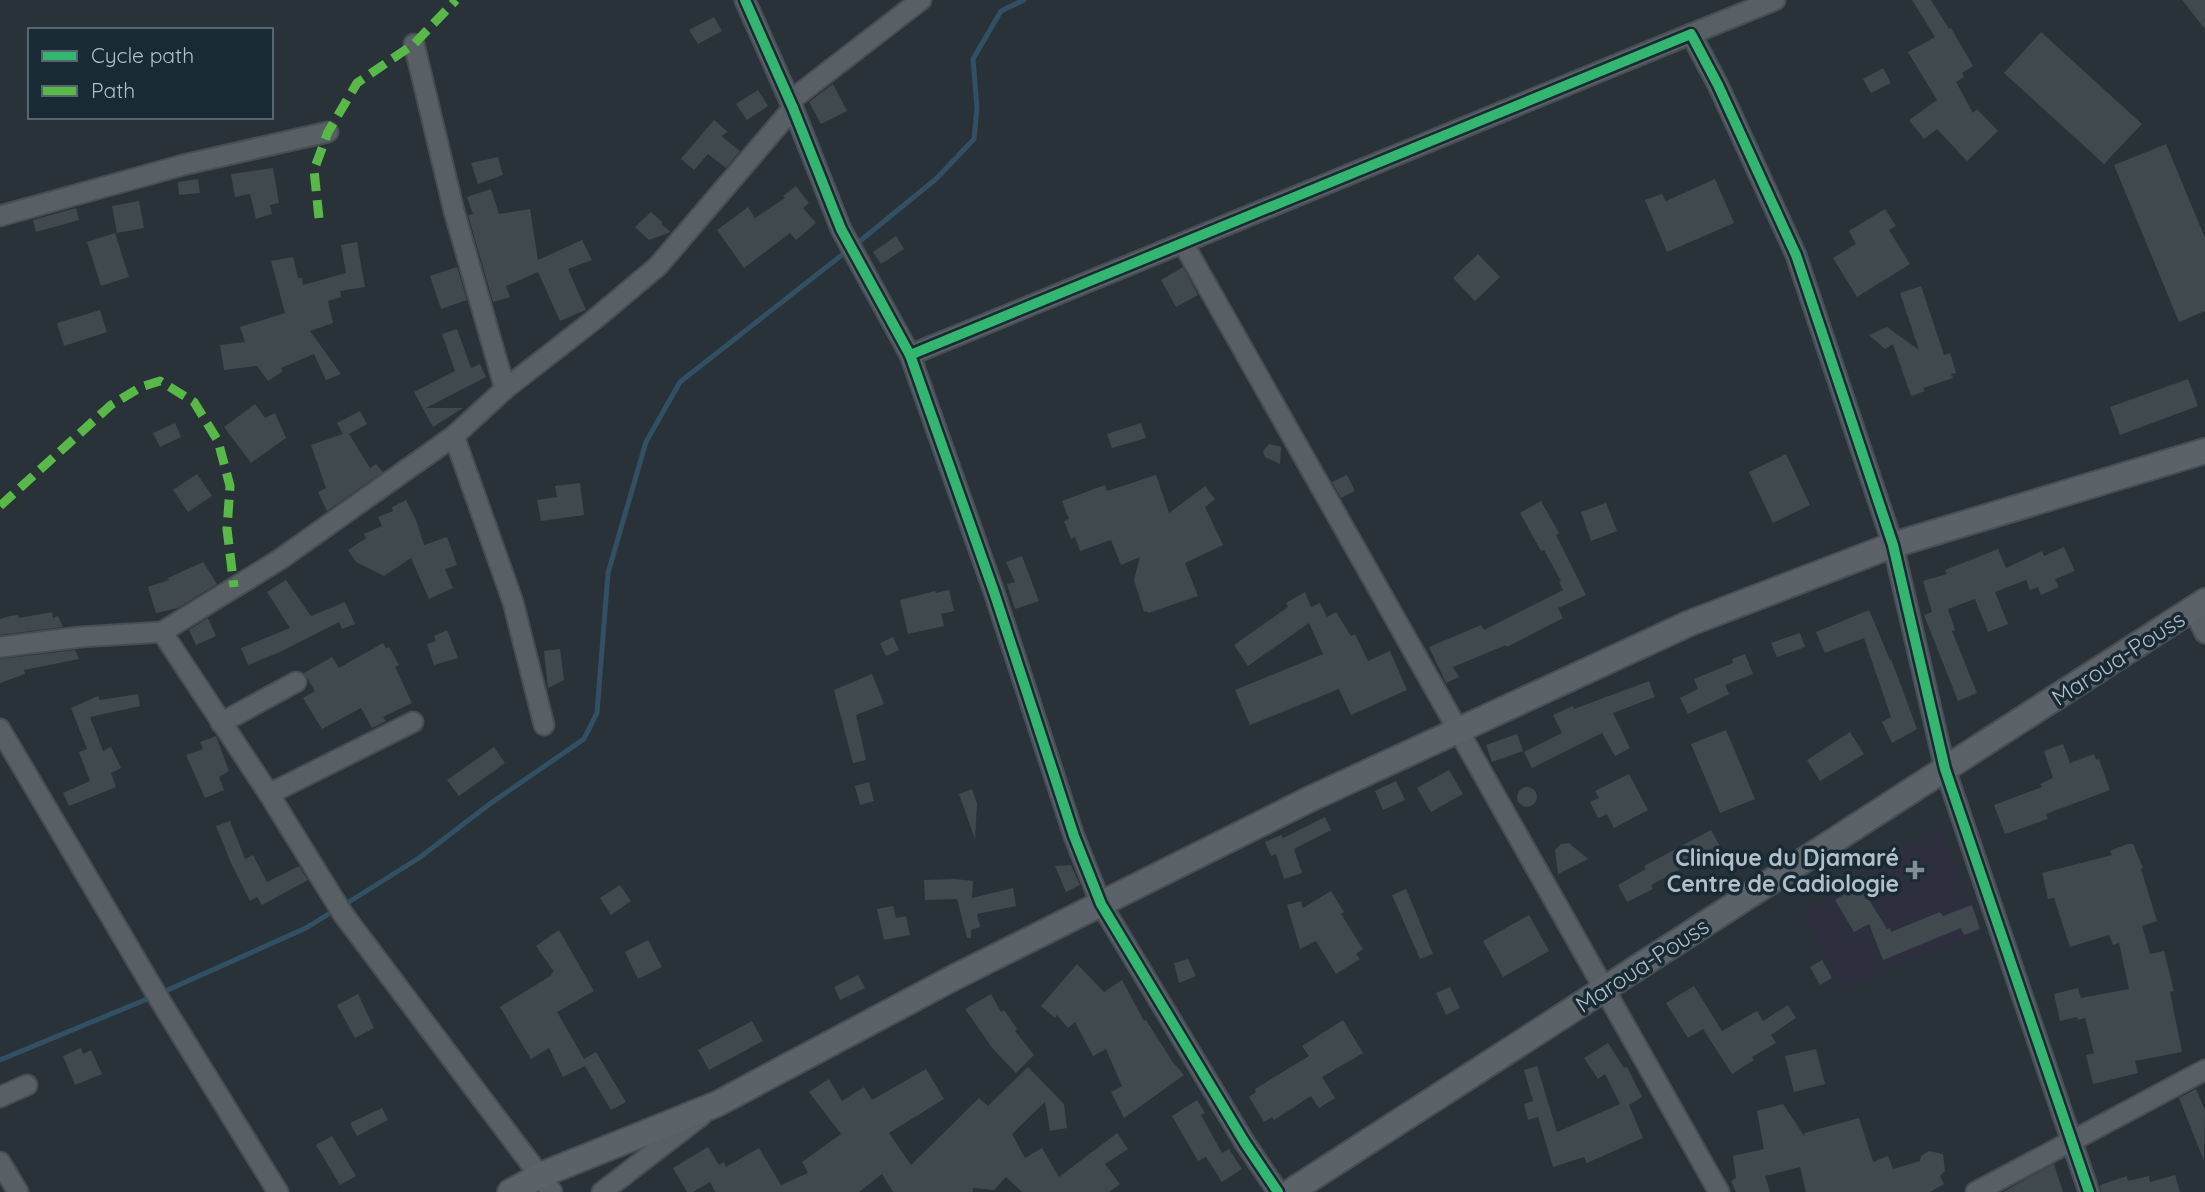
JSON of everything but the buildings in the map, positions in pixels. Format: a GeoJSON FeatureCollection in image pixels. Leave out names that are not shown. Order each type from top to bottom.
{"type":"FeatureCollection","features":[{"type":"Feature","properties":{"kind":"main road"},"geometry":{"type":"LineString","coordinates":[[510,1192],[546,1184],[717,1104],[953,978],[1310,799],[1690,623],[1893,545],[2205,451]]}},
{"type":"Feature","properties":{"kind":"main road","name":"Maroua-Pouss"},"geometry":{"type":"LineString","coordinates":[[1290,1192],[2199,605]]}},
{"type":"Feature","properties":{"kind":"street"},"geometry":{"type":"LineString","coordinates":[[745,0],[792,104],[841,229],[910,355],[994,592],[1074,836],[1101,904],[1245,1143],[1278,1192]]}},
{"type":"Feature","properties":{"kind":"street"},"geometry":{"type":"LineString","coordinates":[[0,647],[80,637],[162,632],[279,560],[454,436],[505,389],[658,266],[792,104],[921,0]]}},
{"type":"Feature","properties":{"kind":"street"},"geometry":{"type":"LineString","coordinates":[[910,355],[1775,0]]}},
{"type":"Feature","properties":{"kind":"street"},"geometry":{"type":"LineString","coordinates":[[1691,34],[1718,85],[1796,255],[1893,545],[1945,769],[2089,1192]]}},
{"type":"Feature","properties":{"kind":"street"},"geometry":{"type":"LineString","coordinates":[[415,44],[454,211],[505,389]]}},
{"type":"Feature","properties":{"kind":"street"},"geometry":{"type":"LineString","coordinates":[[0,216],[183,165],[328,132]]}},
{"type":"Feature","properties":{"kind":"street"},"geometry":{"type":"LineString","coordinates":[[1183,243],[1719,1192]]}},
{"type":"Feature","properties":{"kind":"street"},"geometry":{"type":"LineString","coordinates":[[454,436],[513,602],[544,725]]}},
{"type":"Feature","properties":{"kind":"street"},"geometry":{"type":"LineString","coordinates":[[2199,605],[2205,633]]}},
{"type":"Feature","properties":{"kind":"street"},"geometry":{"type":"LineString","coordinates":[[162,632],[269,794],[343,914],[546,1184]]}},
{"type":"Feature","properties":{"kind":"street"},"geometry":{"type":"LineString","coordinates":[[221,723],[296,682]]}},
{"type":"Feature","properties":{"kind":"street"},"geometry":{"type":"LineString","coordinates":[[269,794],[413,722]]}},
{"type":"Feature","properties":{"kind":"street"},"geometry":{"type":"LineString","coordinates":[[0,729],[161,1002],[278,1192]]}},
{"type":"Feature","properties":{"kind":"street"},"geometry":{"type":"LineString","coordinates":[[1976,1192],[2205,1070]]}},
{"type":"Feature","properties":{"kind":"street"},"geometry":{"type":"LineString","coordinates":[[0,1097],[27,1085]]}},
{"type":"Feature","properties":{"kind":"street"},"geometry":{"type":"LineString","coordinates":[[602,1192],[717,1104]]}},
{"type":"Feature","properties":{"kind":"street"},"geometry":{"type":"LineString","coordinates":[[0,1162],[19,1192]]}},
{"type":"Feature","properties":{"kind":"shaded area","name":"Clinique du Djamaré Centre de Cadiologie"},"geometry":{"type":"Polygon","coordinates":[[[1941,826],[1984,933],[1901,963],[1842,994],[1801,914],[1941,826]]]}},
{"type":"Feature","properties":{"kind":"waterway"},"geometry":{"type":"LineString","coordinates":[[855,245],[936,179],[974,139],[977,108],[973,59],[1001,11],[1024,0]]}},
{"type":"Feature","properties":{"kind":"waterway"},"geometry":{"type":"LineString","coordinates":[[344,905],[419,858],[491,803],[584,739],[597,713],[608,573],[646,442],[680,382],[847,251]]}},
{"type":"Feature","properties":{"kind":"waterway"},"geometry":{"type":"LineString","coordinates":[[161,993],[306,928],[335,910]]}},
{"type":"Feature","properties":{"kind":"waterway"},"geometry":{"type":"LineString","coordinates":[[0,1060],[152,997]]}},
{"type":"Feature","properties":{"kind":"marked path"},"geometry":{"type":"LineString","coordinates":[[319,218],[314,170],[328,132],[357,83],[414,44],[456,0]]}},
{"type":"Feature","properties":{"kind":"marked path"},"geometry":{"type":"LineString","coordinates":[[0,506],[111,405],[141,387],[160,381],[194,402],[218,441],[230,486],[227,529],[234,587]]}},
{"type":"Feature","properties":{"kind":"cycle path"},"geometry":{"type":"LineString","coordinates":[[745,0],[793,108],[841,229],[910,355],[994,592],[1074,836],[1101,904],[1245,1143],[1278,1192]]}},
{"type":"Feature","properties":{"kind":"cycle path"},"geometry":{"type":"LineString","coordinates":[[910,355],[1691,34],[1718,85],[1796,255],[1893,545],[1945,769],[2089,1192]]}},
{"type":"Feature","properties":{"kind":"place","name":"Clinique du Djamaré Centre de Cadiologie"},"geometry":{"type":"Point","coordinates":[1915,870]}}]}
